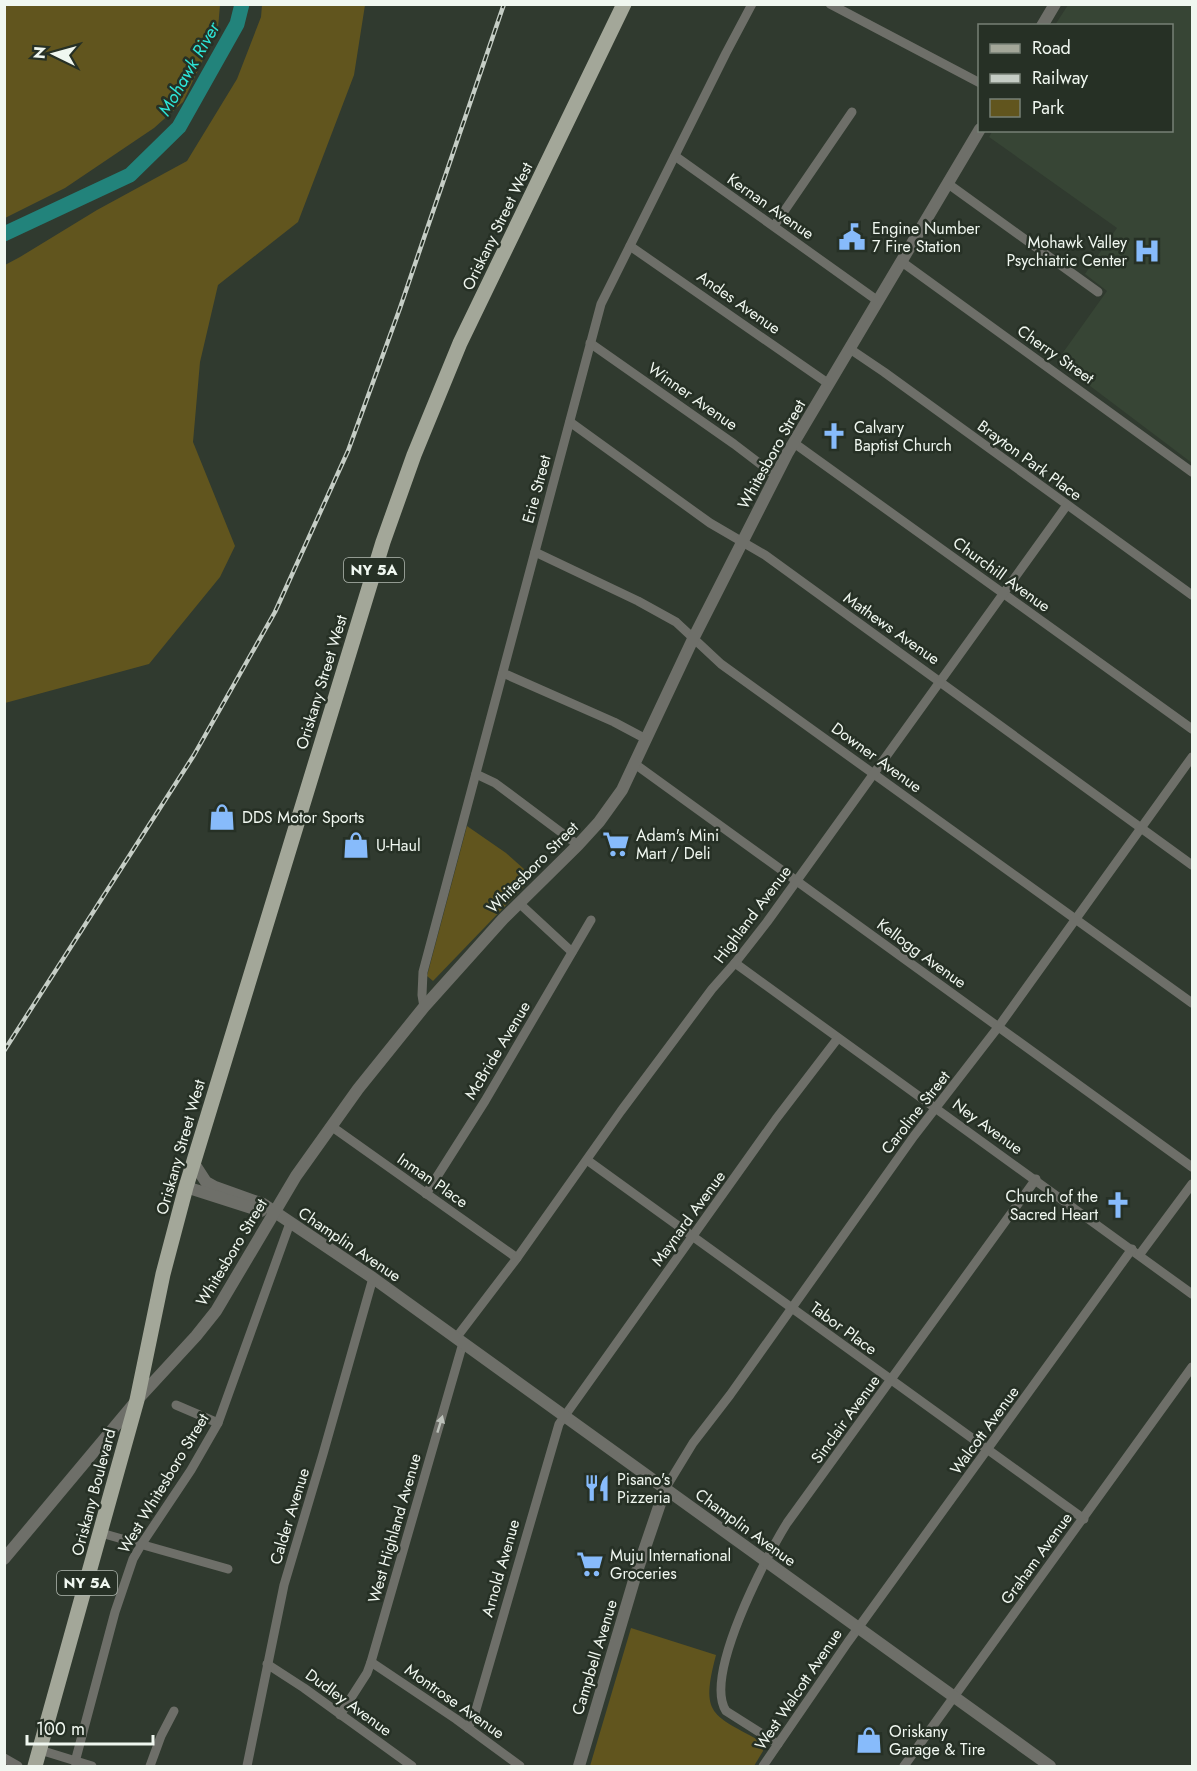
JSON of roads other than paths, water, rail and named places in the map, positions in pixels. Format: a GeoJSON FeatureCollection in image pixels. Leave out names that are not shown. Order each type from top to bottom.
{"type":"FeatureCollection","features":[{"type":"Feature","properties":{"kind":"main road","name":"Oriskany Street West"},"geometry":{"type":"LineString","coordinates":[[137,1400],[163,1274],[193,1162],[383,542],[414,455],[465,334],[624,4]]}},
{"type":"Feature","properties":{"kind":"main road","name":"Oriskany Boulevard"},"geometry":{"type":"LineString","coordinates":[[35,1767],[137,1400]]}},
{"type":"Feature","properties":{"kind":"street","name":"Erie Street"},"geometry":{"type":"LineString","coordinates":[[424,1007],[423,972],[601,304],[752,4]]}},
{"type":"Feature","properties":{"kind":"street"},"geometry":{"type":"LineString","coordinates":[[830,4],[978,82]]}},
{"type":"Feature","properties":{"kind":"street"},"geometry":{"type":"LineString","coordinates":[[1043,24],[1054,4]]}},
{"type":"Feature","properties":{"kind":"street"},"geometry":{"type":"LineString","coordinates":[[774,226],[852,112]]}},
{"type":"Feature","properties":{"kind":"street","name":"Whitesboro Street"},"geometry":{"type":"LineString","coordinates":[[4,1559],[137,1400],[216,1311],[296,1176],[357,1089],[459,966],[578,845],[613,804],[635,764],[693,639],[776,476],[978,132]]}},
{"type":"Feature","properties":{"kind":"street","name":"Kernan Avenue"},"geometry":{"type":"LineString","coordinates":[[675,156],[878,301]]}},
{"type":"Feature","properties":{"kind":"street"},"geometry":{"type":"LineString","coordinates":[[947,183],[1098,292]]}},
{"type":"Feature","properties":{"kind":"street","name":"Andes Avenue"},"geometry":{"type":"LineString","coordinates":[[630,246],[829,384]]}},
{"type":"Feature","properties":{"kind":"street","name":"Cherry Street"},"geometry":{"type":"LineString","coordinates":[[902,262],[1192,472]]}},
{"type":"Feature","properties":{"kind":"street","name":"Winner Avenue"},"geometry":{"type":"LineString","coordinates":[[590,343],[776,476]]}},
{"type":"Feature","properties":{"kind":"street","name":"Brayton Park Place"},"geometry":{"type":"LineString","coordinates":[[850,349],[1192,595]]}},
{"type":"Feature","properties":{"kind":"street","name":"Mathews Avenue"},"geometry":{"type":"LineString","coordinates":[[570,422],[710,523],[765,555],[1192,865]]}},
{"type":"Feature","properties":{"kind":"street","name":"Churchill Avenue"},"geometry":{"type":"LineString","coordinates":[[794,443],[1192,729]]}},
{"type":"Feature","properties":{"kind":"street","name":"Highland Avenue"},"geometry":{"type":"LineString","coordinates":[[460,1341],[587,1160],[705,998],[735,963],[797,881],[1067,505]]}},
{"type":"Feature","properties":{"kind":"street","name":"Downer Avenue"},"geometry":{"type":"LineString","coordinates":[[535,552],[638,601],[676,622],[721,664],[1077,918],[1192,1003]]}},
{"type":"Feature","properties":{"kind":"street"},"geometry":{"type":"LineString","coordinates":[[503,673],[614,722],[646,739]]}},
{"type":"Feature","properties":{"kind":"street","name":"Caroline Street"},"geometry":{"type":"LineString","coordinates":[[665,1489],[693,1443],[730,1395],[790,1308],[914,1136],[999,1026],[1192,757]]}},
{"type":"Feature","properties":{"kind":"street","name":"Kellogg Avenue"},"geometry":{"type":"LineString","coordinates":[[635,764],[1192,1167]]}},
{"type":"Feature","properties":{"kind":"street"},"geometry":{"type":"LineString","coordinates":[[476,774],[495,783],[578,845]]}},
{"type":"Feature","properties":{"kind":"street"},"geometry":{"type":"LineString","coordinates":[[519,903],[572,952]]}},
{"type":"Feature","properties":{"kind":"street","name":"McBride Avenue"},"geometry":{"type":"LineString","coordinates":[[426,1194],[591,920]]}},
{"type":"Feature","properties":{"kind":"street","name":"Ney Avenue"},"geometry":{"type":"LineString","coordinates":[[735,963],[1192,1294]]}},
{"type":"Feature","properties":{"kind":"street","name":"Maynard Avenue"},"geometry":{"type":"LineString","coordinates":[[564,1416],[776,1119],[838,1038]]}},
{"type":"Feature","properties":{"kind":"street","name":"Inman Place"},"geometry":{"type":"LineString","coordinates":[[331,1126],[517,1258]]}},
{"type":"Feature","properties":{"kind":"street","name":"Tabor Place"},"geometry":{"type":"LineString","coordinates":[[587,1160],[1084,1519]]}},
{"type":"Feature","properties":{"kind":"street","name":"Champlin Avenue"},"geometry":{"type":"LineString","coordinates":[[193,1162],[206,1182],[263,1204],[373,1278],[1050,1766]]}},
{"type":"Feature","properties":{"kind":"street","name":"Sinclair Avenue"},"geometry":{"type":"LineString","coordinates":[[778,1744],[726,1711],[720,1692],[731,1640],[764,1561],[787,1523],[1036,1179]]}},
{"type":"Feature","properties":{"kind":"street","name":"Champlin Avenue"},"geometry":{"type":"LineString","coordinates":[[186,1187],[258,1210],[274,1212]]}},
{"type":"Feature","properties":{"kind":"street","name":"Walcott Avenue"},"geometry":{"type":"LineString","coordinates":[[858,1628],[1136,1252],[1190,1187]]}},
{"type":"Feature","properties":{"kind":"street","name":"West Whitesboro Street"},"geometry":{"type":"LineString","coordinates":[[75,1762],[115,1612],[133,1559],[191,1470],[218,1423],[290,1223]]}},
{"type":"Feature","properties":{"kind":"street","name":"Calder Avenue"},"geometry":{"type":"LineString","coordinates":[[247,1767],[284,1585],[373,1278]]}},
{"type":"Feature","properties":{"kind":"street","name":"West Highland Avenue"},"geometry":{"type":"LineString","coordinates":[[340,1715],[367,1673],[371,1662],[460,1341]]}},
{"type":"Feature","properties":{"kind":"street","name":"Graham Avenue"},"geometry":{"type":"LineString","coordinates":[[904,1767],[1192,1368]]}},
{"type":"Feature","properties":{"kind":"street"},"geometry":{"type":"LineString","coordinates":[[176,1405],[218,1423]]}},
{"type":"Feature","properties":{"kind":"street","name":"Arnold Avenue"},"geometry":{"type":"LineString","coordinates":[[468,1728],[475,1713],[554,1437],[564,1416]]}},
{"type":"Feature","properties":{"kind":"street","name":"Campbell Avenue"},"geometry":{"type":"LineString","coordinates":[[579,1767],[635,1577],[665,1489]]}},
{"type":"Feature","properties":{"kind":"street"},"geometry":{"type":"LineString","coordinates":[[101,1533],[228,1569]]}},
{"type":"Feature","properties":{"kind":"street","name":"West Walcott Avenue"},"geometry":{"type":"LineString","coordinates":[[763,1767],[858,1628]]}},
{"type":"Feature","properties":{"kind":"street","name":"Montrose Avenue"},"geometry":{"type":"LineString","coordinates":[[371,1662],[468,1728],[520,1767]]}},
{"type":"Feature","properties":{"kind":"street","name":"Dudley Avenue"},"geometry":{"type":"LineString","coordinates":[[267,1664],[412,1767]]}},
{"type":"Feature","properties":{"kind":"street"},"geometry":{"type":"LineString","coordinates":[[150,1767],[161,1736],[174,1711]]}},
{"type":"Feature","properties":{"kind":"street"},"geometry":{"type":"LineString","coordinates":[[39,1750],[92,1767]]}},
{"type":"Feature","properties":{"kind":"street"},"geometry":{"type":"LineString","coordinates":[[4,1758],[18,1767]]}},
{"type":"Feature","properties":{"kind":"waterway","name":"Mohawk River"},"geometry":{"type":"LineString","coordinates":[[4,234],[130,175],[179,127],[237,24],[242,4]]}},
{"type":"Feature","properties":{"kind":"railway"},"geometry":{"type":"LineString","coordinates":[[4,1051],[194,755],[275,612],[348,451],[400,308],[504,4]]}},
{"type":"Feature","properties":{"kind":"place","name":"Engine Number 7 Fire Station"},"geometry":{"type":"Point","coordinates":[852,237]}},
{"type":"Feature","properties":{"kind":"place","name":"Mohawk Valley Psychiatric Center"},"geometry":{"type":"Point","coordinates":[1147,251]}},
{"type":"Feature","properties":{"kind":"place","name":"Calvary Baptist Church"},"geometry":{"type":"Point","coordinates":[834,436]}},
{"type":"Feature","properties":{"kind":"place","name":"DDS Motor Sports"},"geometry":{"type":"Point","coordinates":[222,817]}},
{"type":"Feature","properties":{"kind":"place","name":"Adam's Mini Mart / Deli"},"geometry":{"type":"Point","coordinates":[616,844]}},
{"type":"Feature","properties":{"kind":"place","name":"U-Haul"},"geometry":{"type":"Point","coordinates":[356,845]}},
{"type":"Feature","properties":{"kind":"place","name":"Church of the Sacred Heart"},"geometry":{"type":"Point","coordinates":[1118,1205]}},
{"type":"Feature","properties":{"kind":"place","name":"Pisano's Pizzeria"},"geometry":{"type":"Point","coordinates":[597,1488]}},
{"type":"Feature","properties":{"kind":"place","name":"Muju International Groceries"},"geometry":{"type":"Point","coordinates":[590,1564]}},
{"type":"Feature","properties":{"kind":"place","name":"Oriskany Garage & Tire"},"geometry":{"type":"Point","coordinates":[869,1740]}}]}
